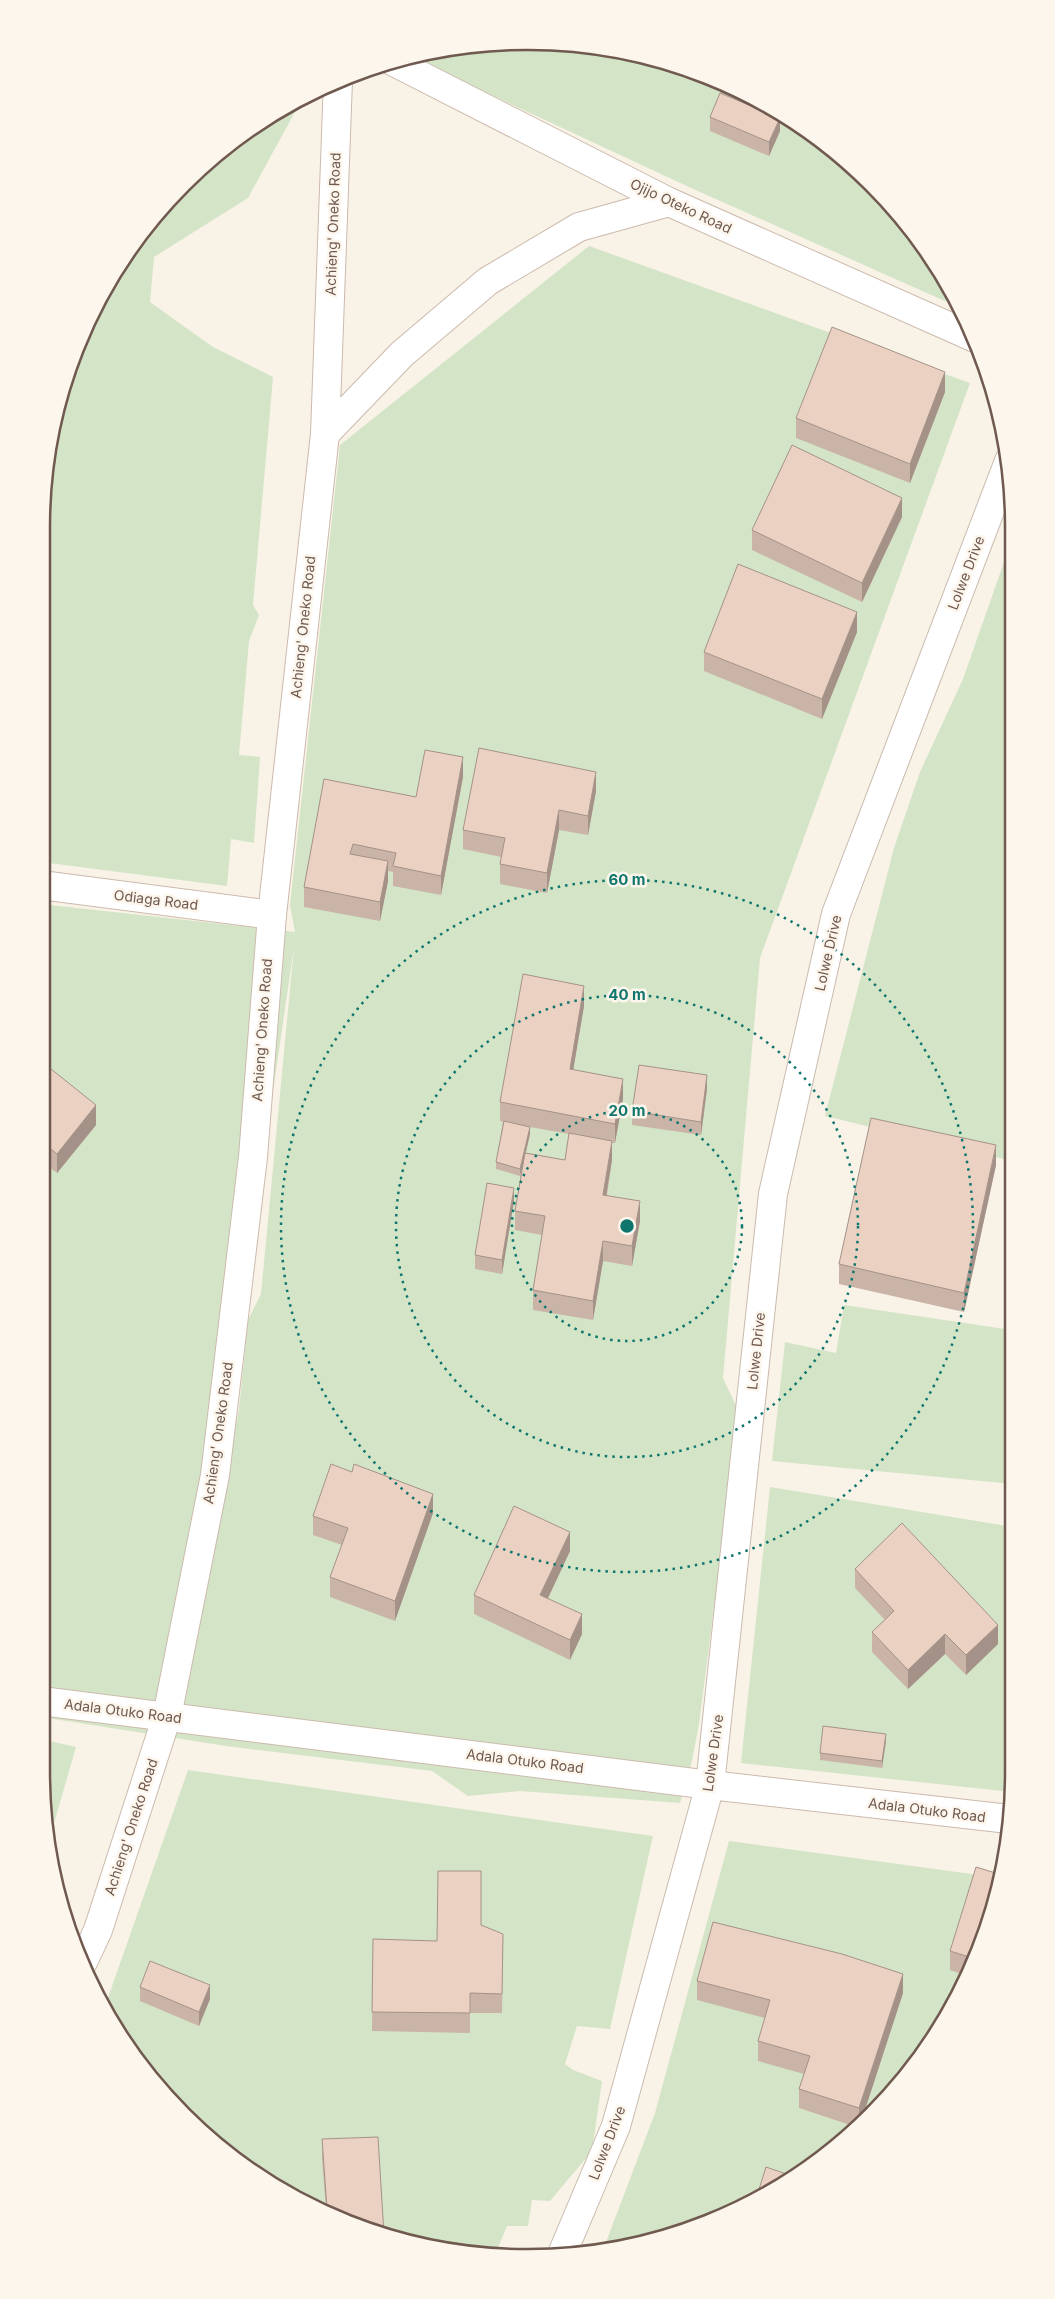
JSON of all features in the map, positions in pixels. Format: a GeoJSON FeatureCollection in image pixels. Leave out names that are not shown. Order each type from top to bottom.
{"type":"FeatureCollection","features":[{"type":"Feature","properties":{"kind":"main road","name":"Ojijo Oteko Road"},"geometry":{"type":"LineString","coordinates":[[403,66],[669,202],[964,333]]}},
{"type":"Feature","properties":{"kind":"main road","name":"Achieng' Oneko Road"},"geometry":{"type":"LineString","coordinates":[[86,1955],[98,1930],[167,1716],[215,1475],[253,1156],[272,915],[325,434],[338,89]]}},
{"type":"Feature","properties":{"kind":"main road"},"geometry":{"type":"LineString","coordinates":[[325,434],[402,354],[488,281],[579,227],[669,202]]}},
{"type":"Feature","properties":{"kind":"main road","name":"Lolwe Drive"},"geometry":{"type":"LineString","coordinates":[[565,2247],[616,2126],[710,1785],[775,1184],[836,914],[1002,478]]}},
{"type":"Feature","properties":{"kind":"main road","name":"Odiaga Road"},"geometry":{"type":"LineString","coordinates":[[50,886],[272,915]]}},
{"type":"Feature","properties":{"kind":"main road","name":"Adala Otuko Road"},"geometry":{"type":"LineString","coordinates":[[50,1702],[710,1785],[1003,1818]]}},
{"type":"Feature","properties":{"kind":"green space"},"geometry":{"type":"Polygon","coordinates":[[[528,50],[590,54],[621,59],[681,75],[739,99],[793,130],[842,168],[865,190],[887,213],[925,262],[949,303],[691,188],[421,62],[465,54],[496,51],[528,50]]]}},
{"type":"Feature","properties":{"kind":"green space"},"geometry":{"type":"Polygon","coordinates":[[[296,110],[248,198],[154,257],[150,302],[213,347],[273,377],[253,605],[259,615],[249,641],[239,755],[260,757],[254,843],[231,839],[227,886],[50,863],[51,496],[59,434],[75,374],[99,316],[130,262],[168,213],[213,168],[262,130],[296,110]]]}},
{"type":"Feature","properties":{"kind":"green space"},"geometry":{"type":"Polygon","coordinates":[[[589,246],[970,383],[760,958],[723,1378],[739,1412],[699,1724],[692,1761],[680,1803],[520,1791],[468,1796],[432,1771],[226,1746],[50,1718],[50,905],[295,932],[290,905],[340,445],[589,246]],[[294,947],[182,1718],[239,1409],[248,1320],[261,1294],[294,947]]]}},
{"type":"Feature","properties":{"kind":"green space"},"geometry":{"type":"Polygon","coordinates":[[[1005,559],[1005,1159],[825,1116],[894,848],[920,772],[963,679],[1005,559]]]}},
{"type":"Feature","properties":{"kind":"green space"},"geometry":{"type":"Polygon","coordinates":[[[844,1305],[1005,1329],[1005,1483],[772,1461],[785,1342],[836,1353],[844,1305]]]}},
{"type":"Feature","properties":{"kind":"green space"},"geometry":{"type":"Polygon","coordinates":[[[770,1487],[1005,1526],[1004,1791],[741,1763],[770,1487]]]}},
{"type":"Feature","properties":{"kind":"green space"},"geometry":{"type":"Polygon","coordinates":[[[50,1741],[76,1747],[53,1826],[50,1741]]]}},
{"type":"Feature","properties":{"kind":"green space"},"geometry":{"type":"Polygon","coordinates":[[[188,1770],[653,1836],[610,2029],[577,2026],[565,2064],[573,2070],[602,2081],[592,2151],[550,2201],[532,2200],[528,2226],[507,2226],[498,2248],[434,2240],[374,2224],[316,2200],[262,2169],[213,2131],[168,2086],[130,2037],[108,1999],[188,1770]]]}},
{"type":"Feature","properties":{"kind":"green space"},"geometry":{"type":"Polygon","coordinates":[[[729,1841],[993,1877],[980,1925],[969,1954],[956,1983],[925,2037],[887,2086],[842,2131],[793,2169],[739,2200],[681,2224],[651,2233],[606,2242],[655,2113],[729,1841]]]}},
{"type":"Feature","properties":{"kind":"building"},"geometry":{"type":"Polygon","coordinates":[[[720,93],[753,107],[778,121],[769,142],[710,117],[720,93]]]}},
{"type":"Feature","properties":{"kind":"building"},"geometry":{"type":"Polygon","coordinates":[[[832,327],[945,372],[910,464],[796,418],[832,327]]]}},
{"type":"Feature","properties":{"kind":"building"},"geometry":{"type":"Polygon","coordinates":[[[792,445],[902,498],[862,583],[752,530],[792,445]]]}},
{"type":"Feature","properties":{"kind":"building"},"geometry":{"type":"Polygon","coordinates":[[[738,564],[857,612],[822,699],[704,652],[738,564]]]}},
{"type":"Feature","properties":{"kind":"building"},"geometry":{"type":"Polygon","coordinates":[[[479,748],[596,772],[588,816],[559,810],[547,873],[500,864],[505,838],[463,830],[479,748]]]}},
{"type":"Feature","properties":{"kind":"building"},"geometry":{"type":"Polygon","coordinates":[[[425,750],[463,757],[441,876],[393,866],[396,853],[353,844],[350,854],[388,861],[380,902],[304,887],[324,779],[416,797],[425,750]]]}},
{"type":"Feature","properties":{"kind":"building"},"geometry":{"type":"Polygon","coordinates":[[[523,974],[584,986],[570,1069],[623,1079],[615,1124],[500,1102],[523,974]]]}},
{"type":"Feature","properties":{"kind":"building"},"geometry":{"type":"Polygon","coordinates":[[[639,1065],[707,1075],[701,1122],[632,1111],[639,1065]]]}},
{"type":"Feature","properties":{"kind":"building"},"geometry":{"type":"Polygon","coordinates":[[[50,1068],[96,1105],[57,1154],[50,1148],[50,1068]]]}},
{"type":"Feature","properties":{"kind":"building"},"geometry":{"type":"Polygon","coordinates":[[[871,1118],[996,1145],[964,1293],[839,1264],[871,1118]]]}},
{"type":"Feature","properties":{"kind":"building"},"geometry":{"type":"Polygon","coordinates":[[[504,1121],[530,1127],[520,1169],[496,1162],[504,1121]]]}},
{"type":"Feature","properties":{"kind":"building"},"geometry":{"type":"Polygon","coordinates":[[[569,1133],[612,1141],[603,1195],[640,1201],[632,1246],[603,1241],[593,1301],[533,1290],[545,1216],[515,1211],[525,1153],[565,1160],[569,1133]]]}},
{"type":"Feature","properties":{"kind":"building"},"geometry":{"type":"Polygon","coordinates":[[[487,1183],[514,1188],[502,1260],[475,1255],[487,1183]]]}},
{"type":"Feature","properties":{"kind":"building"},"geometry":{"type":"Polygon","coordinates":[[[331,1464],[352,1472],[354,1464],[433,1494],[395,1601],[330,1577],[348,1528],[313,1516],[331,1464]]]}},
{"type":"Feature","properties":{"kind":"building"},"geometry":{"type":"Polygon","coordinates":[[[514,1506],[570,1532],[540,1595],[582,1614],[570,1640],[474,1595],[514,1506]]]}},
{"type":"Feature","properties":{"kind":"building"},"geometry":{"type":"Polygon","coordinates":[[[902,1523],[998,1625],[966,1655],[945,1634],[908,1670],[872,1632],[894,1611],[855,1569],[902,1523]]]}},
{"type":"Feature","properties":{"kind":"building"},"geometry":{"type":"Polygon","coordinates":[[[823,1726],[886,1734],[882,1761],[820,1753],[823,1726]]]}},
{"type":"Feature","properties":{"kind":"building"},"geometry":{"type":"Polygon","coordinates":[[[976,1867],[994,1873],[980,1925],[968,1957],[950,1951],[976,1867]]]}},
{"type":"Feature","properties":{"kind":"building"},"geometry":{"type":"Polygon","coordinates":[[[438,1871],[481,1871],[481,1925],[503,1934],[502,1994],[470,1993],[470,2013],[372,2012],[373,1939],[437,1941],[438,1871]]]}},
{"type":"Feature","properties":{"kind":"building"},"geometry":{"type":"Polygon","coordinates":[[[713,1922],[842,1954],[903,1974],[859,2108],[799,2089],[810,2056],[758,2041],[770,2000],[697,1981],[713,1922]]]}},
{"type":"Feature","properties":{"kind":"building"},"geometry":{"type":"Polygon","coordinates":[[[150,1961],[210,1985],[199,2012],[140,1987],[150,1961]]]}},
{"type":"Feature","properties":{"kind":"building"},"geometry":{"type":"Polygon","coordinates":[[[378,2137],[384,2227],[327,2205],[322,2139],[378,2137]]]}},
{"type":"Feature","properties":{"kind":"building"},"geometry":{"type":"Polygon","coordinates":[[[766,2167],[785,2174],[766,2185],[759,2189],[766,2167]]]}}]}
